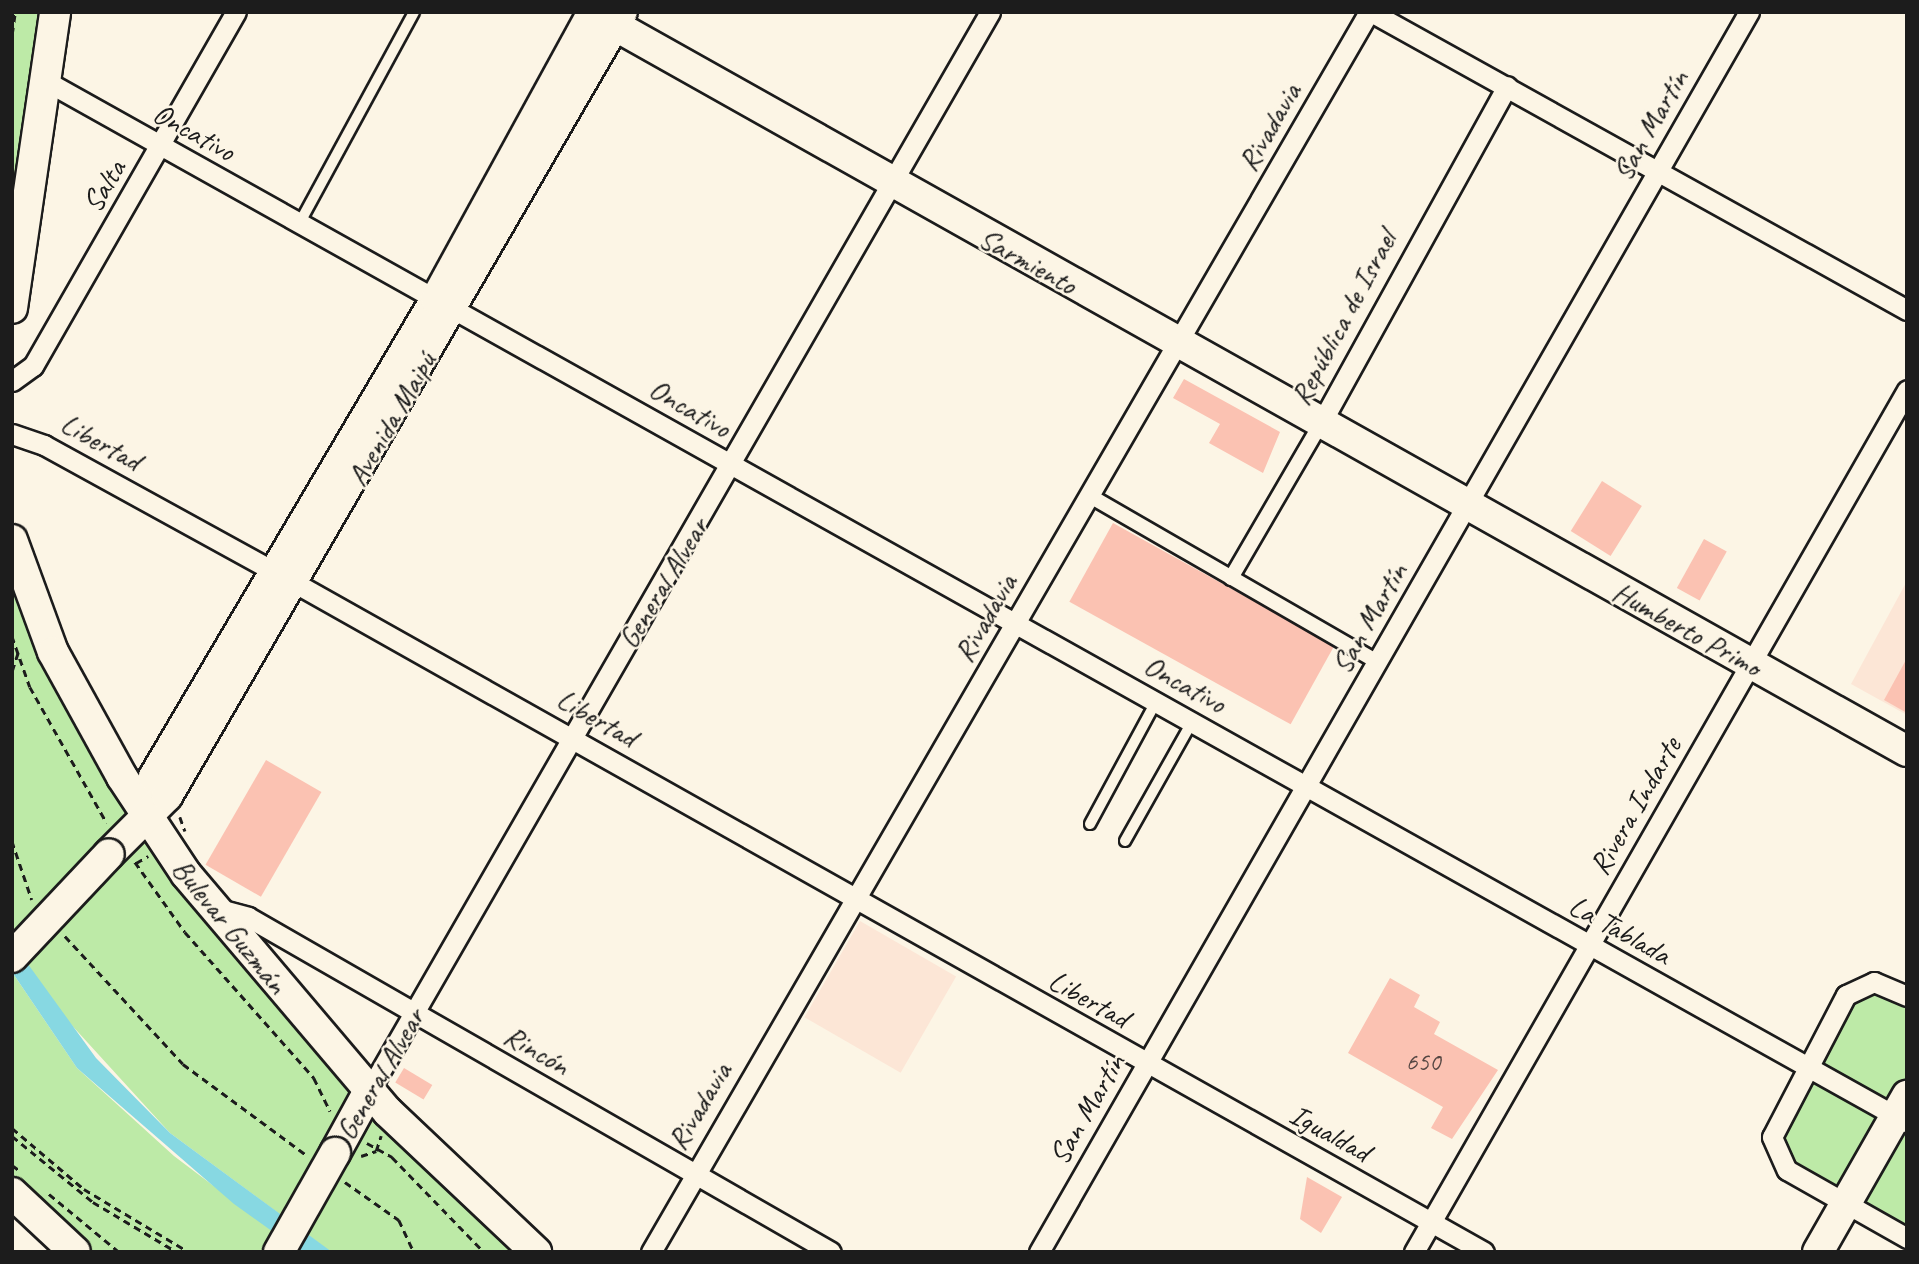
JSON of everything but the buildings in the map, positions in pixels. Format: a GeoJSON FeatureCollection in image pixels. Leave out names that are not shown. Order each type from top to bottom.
{"type":"FeatureCollection","features":[{"type":"Feature","properties":{"kind":"main road"},"geometry":{"type":"LineString","coordinates":[[12,308],[54,12]]}},
{"type":"Feature","properties":{"kind":"main road","name":"Sarmiento"},"geometry":{"type":"LineString","coordinates":[[603,15],[892,184],[1466,507]]}},
{"type":"Feature","properties":{"kind":"main road","name":"Avenida Maipú"},"geometry":{"type":"LineString","coordinates":[[146,815],[153,777],[285,578],[446,304],[603,15]]}},
{"type":"Feature","properties":{"kind":"main road","name":"Humberto Primo"},"geometry":{"type":"LineString","coordinates":[[1466,507],[1907,751]]}},
{"type":"Feature","properties":{"kind":"main road","name":"Bulevar Guzmán"},"geometry":{"type":"LineString","coordinates":[[12,540],[53,652],[146,815],[211,906],[378,1102],[536,1252]]}},
{"type":"Feature","properties":{"kind":"main road"},"geometry":{"type":"LineString","coordinates":[[12,957],[146,815]]}},
{"type":"Feature","properties":{"kind":"main road","name":"General Alvear"},"geometry":{"type":"LineString","coordinates":[[279,1252],[350,1126],[378,1102]]}},
{"type":"Feature","properties":{"kind":"main road"},"geometry":{"type":"LineString","coordinates":[[1818,1252],[1903,1111]]}},
{"type":"Feature","properties":{"kind":"main road"},"geometry":{"type":"LineString","coordinates":[[27,1186],[75,1252]]}},
{"type":"Feature","properties":{"kind":"street","name":"Salta"},"geometry":{"type":"LineString","coordinates":[[12,381],[33,366],[162,148],[236,12]]}},
{"type":"Feature","properties":{"kind":"street","name":"General Alvear"},"geometry":{"type":"LineString","coordinates":[[378,1102],[415,1014],[572,737],[732,466],[990,12]]}},
{"type":"Feature","properties":{"kind":"street"},"geometry":{"type":"LineString","coordinates":[[1370,12],[1660,169],[1907,310]]}},
{"type":"Feature","properties":{"kind":"street","name":"Rivadavia"},"geometry":{"type":"LineString","coordinates":[[651,1252],[692,1175],[855,902],[1370,12]]}},
{"type":"Feature","properties":{"kind":"street","name":"San Martín"},"geometry":{"type":"LineString","coordinates":[[1038,1252],[1749,12]]}},
{"type":"Feature","properties":{"kind":"street","name":"Oncativo"},"geometry":{"type":"LineString","coordinates":[[44,80],[1307,786]]}},
{"type":"Feature","properties":{"kind":"street","name":"República de Israel"},"geometry":{"type":"LineString","coordinates":[[1231,578],[1320,425],[1507,86]]}},
{"type":"Feature","properties":{"kind":"street","name":"Rivera Indarte"},"geometry":{"type":"LineString","coordinates":[[1414,1252],[1907,390]]}},
{"type":"Feature","properties":{"kind":"street","name":"Libertad"},"geometry":{"type":"LineString","coordinates":[[12,434],[44,445],[572,737],[855,902],[1147,1065]]}},
{"type":"Feature","properties":{"kind":"street"},"geometry":{"type":"LineString","coordinates":[[1090,496],[1378,662]]}},
{"type":"Feature","properties":{"kind":"street","name":"La Tablada"},"geometry":{"type":"LineString","coordinates":[[1307,786],[1589,947],[1806,1065],[1903,1111]]}},
{"type":"Feature","properties":{"kind":"street","name":"Rincón"},"geometry":{"type":"LineString","coordinates":[[211,906],[248,917],[692,1175],[831,1252]]}},
{"type":"Feature","properties":{"kind":"street"},"geometry":{"type":"LineString","coordinates":[[1907,996],[1887,985],[1864,984],[1846,995],[1774,1124],[1773,1149],[1787,1170],[1907,1238]]}},
{"type":"Feature","properties":{"kind":"street","name":"Igualdad"},"geometry":{"type":"LineString","coordinates":[[1147,1065],[1484,1252]]}},
{"type":"Feature","properties":{"kind":"lane"},"geometry":{"type":"LineString","coordinates":[[299,224],[414,12]]}},
{"type":"Feature","properties":{"kind":"lane"},"geometry":{"type":"LineString","coordinates":[[1090,824],[1156,702]]}},
{"type":"Feature","properties":{"kind":"lane"},"geometry":{"type":"LineString","coordinates":[[1125,841],[1192,722]]}},
{"type":"Feature","properties":{"kind":"path"},"geometry":{"type":"LineString","coordinates":[[12,34],[15,12]]}},
{"type":"Feature","properties":{"kind":"path"},"geometry":{"type":"LineString","coordinates":[[12,636],[30,687],[105,814],[113,849],[314,1078],[330,1111],[376,1151],[392,1157],[484,1252]]}},
{"type":"Feature","properties":{"kind":"path"},"geometry":{"type":"LineString","coordinates":[[12,671],[18,652]]}},
{"type":"Feature","properties":{"kind":"path"},"geometry":{"type":"LineString","coordinates":[[12,841],[24,891],[39,908]]}},
{"type":"Feature","properties":{"kind":"path"},"geometry":{"type":"LineString","coordinates":[[57,928],[183,1064],[332,1161],[399,1220],[414,1252]]}},
{"type":"Feature","properties":{"kind":"path"},"geometry":{"type":"LineString","coordinates":[[376,1151],[378,1102]]}},
{"type":"Feature","properties":{"kind":"path"},"geometry":{"type":"LineString","coordinates":[[12,1128],[83,1189],[189,1252]]}},
{"type":"Feature","properties":{"kind":"path"},"geometry":{"type":"LineString","coordinates":[[12,1136],[93,1202],[177,1252]]}},
{"type":"Feature","properties":{"kind":"path"},"geometry":{"type":"LineString","coordinates":[[332,1161],[376,1151]]}},
{"type":"Feature","properties":{"kind":"path"},"geometry":{"type":"LineString","coordinates":[[12,1165],[27,1186],[119,1252]]}},
{"type":"Feature","properties":{"kind":"shaded area"},"geometry":{"type":"Polygon","coordinates":[[[1907,581],[1907,715],[1851,684],[1907,581]]]}},
{"type":"Feature","properties":{"kind":"shaded area"},"geometry":{"type":"Polygon","coordinates":[[[860,921],[956,976],[901,1073],[805,1017],[860,921]]]}},
{"type":"Feature","properties":{"kind":"green space"},"geometry":{"type":"Polygon","coordinates":[[[12,12],[55,12],[12,308],[12,12]]]}},
{"type":"Feature","properties":{"kind":"green space"},"geometry":{"type":"Polygon","coordinates":[[[12,540],[18,562],[186,874],[536,1252],[331,1252],[170,1133],[47,998],[12,942],[12,540]]]}},
{"type":"Feature","properties":{"kind":"green space"},"geometry":{"type":"Polygon","coordinates":[[[12,972],[77,1068],[174,1156],[301,1252],[75,1252],[12,1193],[12,972]]]}},
{"type":"Feature","properties":{"kind":"green space"},"geometry":{"type":"Polygon","coordinates":[[[1855,988],[1907,996],[1907,1238],[1787,1170],[1774,1124],[1855,988]]]}},
{"type":"Feature","properties":{"kind":"water"},"geometry":{"type":"Polygon","coordinates":[[[12,942],[96,1058],[170,1133],[332,1252],[301,1252],[234,1204],[77,1068],[12,972],[12,942]]]}}]}
